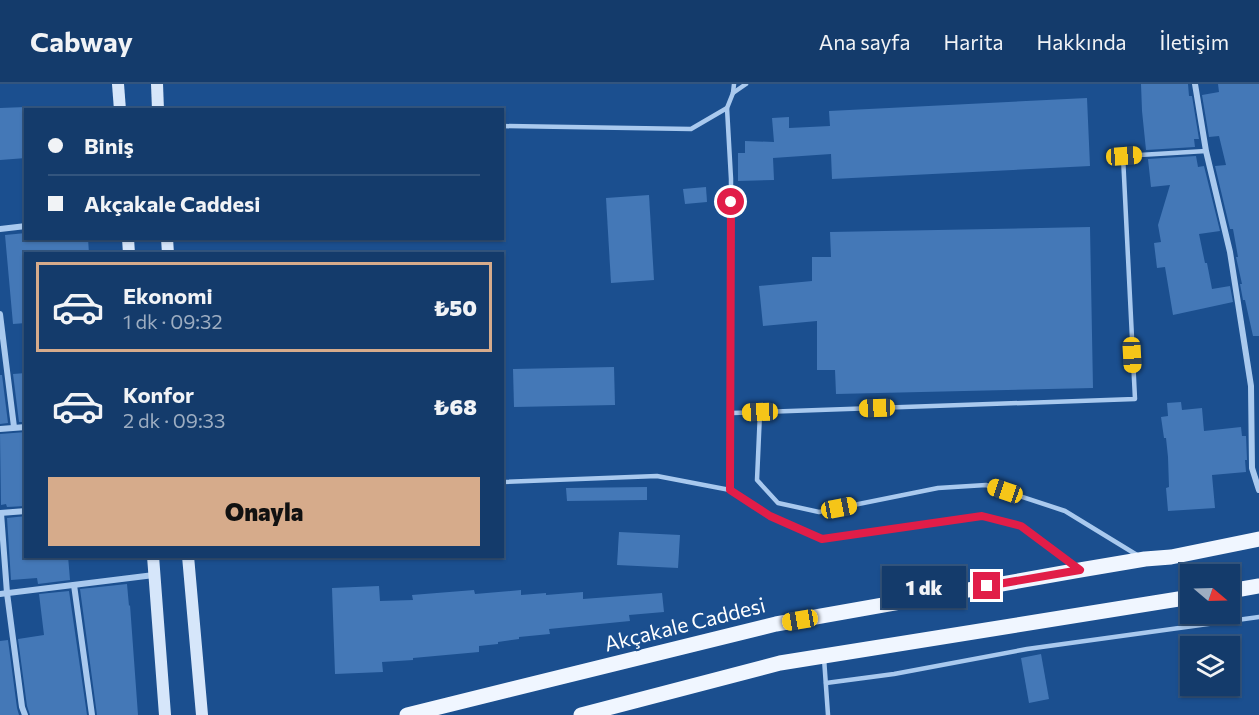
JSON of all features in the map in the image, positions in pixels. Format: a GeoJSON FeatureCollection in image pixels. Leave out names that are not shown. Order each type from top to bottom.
{"type":"FeatureCollection","features":[{"type":"Feature","properties":{"kind":"main road"},"geometry":{"type":"LineString","coordinates":[[118,84],[120,108]]}},
{"type":"Feature","properties":{"kind":"main road"},"geometry":{"type":"LineString","coordinates":[[157,84],[158,108]]}},
{"type":"Feature","properties":{"kind":"main road","name":"Akçakale Caddesi"},"geometry":{"type":"LineString","coordinates":[[407,715],[776,624],[1080,570],[1171,557],[1259,539]]}},
{"type":"Feature","properties":{"kind":"main road"},"geometry":{"type":"LineString","coordinates":[[153,558],[165,715]]}},
{"type":"Feature","properties":{"kind":"main road"},"geometry":{"type":"LineString","coordinates":[[188,558],[202,715]]}},
{"type":"Feature","properties":{"kind":"main road"},"geometry":{"type":"LineString","coordinates":[[1240,589],[1259,586]]}},
{"type":"Feature","properties":{"kind":"main road"},"geometry":{"type":"LineString","coordinates":[[581,715],[780,663],[1180,599]]}},
{"type":"Feature","properties":{"kind":"street"},"geometry":{"type":"LineString","coordinates":[[1195,84],[1206,151],[1230,252],[1251,386],[1252,468],[1259,490]]}},
{"type":"Feature","properties":{"kind":"street"},"geometry":{"type":"LineString","coordinates":[[0,229],[24,226]]}},
{"type":"Feature","properties":{"kind":"street"},"geometry":{"type":"LineString","coordinates":[[0,314],[14,428]]}},
{"type":"Feature","properties":{"kind":"street"},"geometry":{"type":"LineString","coordinates":[[0,429],[24,427]]}},
{"type":"Feature","properties":{"kind":"street"},"geometry":{"type":"LineString","coordinates":[[24,511],[0,513],[3,593],[25,715]]}},
{"type":"Feature","properties":{"kind":"street"},"geometry":{"type":"LineString","coordinates":[[3,593],[154,575]]}},
{"type":"Feature","properties":{"kind":"street"},"geometry":{"type":"LineString","coordinates":[[74,585],[92,715]]}},
{"type":"Feature","properties":{"kind":"lane"},"geometry":{"type":"LineString","coordinates":[[730,490],[731,179],[727,108],[734,84]]}},
{"type":"Feature","properties":{"kind":"lane"},"geometry":{"type":"LineString","coordinates":[[733,93],[746,84]]}},
{"type":"Feature","properties":{"kind":"lane"},"geometry":{"type":"LineString","coordinates":[[504,126],[691,129],[727,108]]}},
{"type":"Feature","properties":{"kind":"lane"},"geometry":{"type":"LineString","coordinates":[[732,413],[1135,399],[1124,156],[1206,151]]}},
{"type":"Feature","properties":{"kind":"lane"},"geometry":{"type":"LineString","coordinates":[[760,412],[757,480],[778,503],[819,512],[938,488],[986,485],[1065,511],[1144,560]]}},
{"type":"Feature","properties":{"kind":"lane"},"geometry":{"type":"LineString","coordinates":[[504,482],[657,476],[730,490],[770,516],[822,539],[982,516],[1021,526],[1080,570]]}},
{"type":"Feature","properties":{"kind":"lane"},"geometry":{"type":"LineString","coordinates":[[826,683],[894,674],[1027,649],[1259,617]]}},
{"type":"Feature","properties":{"kind":"lane"},"geometry":{"type":"LineString","coordinates":[[824,656],[828,715]]}},
{"type":"Feature","properties":{"kind":"building"},"geometry":{"type":"Polygon","coordinates":[[[1141,84],[1188,84],[1199,139],[1194,139],[1195,147],[1146,150],[1141,84]]]}},
{"type":"Feature","properties":{"kind":"building"},"geometry":{"type":"Polygon","coordinates":[[[1218,84],[1259,84],[1259,336],[1253,336],[1245,300],[1243,300],[1233,229],[1230,229],[1215,166],[1226,165],[1219,136],[1209,137],[1202,95],[1219,92],[1218,84]]]}},
{"type":"Feature","properties":{"kind":"building"},"geometry":{"type":"Polygon","coordinates":[[[1087,98],[1090,166],[832,179],[831,154],[773,158],[774,180],[738,181],[738,153],[745,153],[745,141],[774,142],[772,118],[789,117],[789,128],[830,126],[829,111],[1087,98]]]}},
{"type":"Feature","properties":{"kind":"building"},"geometry":{"type":"Polygon","coordinates":[[[26,107],[24,108],[24,158],[0,160],[0,108],[26,107]]]}},
{"type":"Feature","properties":{"kind":"building"},"geometry":{"type":"Polygon","coordinates":[[[1196,156],[1198,167],[1204,166],[1220,231],[1199,234],[1205,263],[1207,263],[1212,289],[1230,286],[1233,302],[1173,315],[1165,267],[1157,268],[1154,243],[1161,242],[1158,225],[1170,185],[1151,187],[1148,159],[1196,156]]]}},
{"type":"Feature","properties":{"kind":"building"},"geometry":{"type":"Polygon","coordinates":[[[706,187],[707,202],[685,204],[683,189],[706,187]]]}},
{"type":"Feature","properties":{"kind":"building"},"geometry":{"type":"Polygon","coordinates":[[[649,195],[654,280],[611,283],[606,198],[649,195]]]}},
{"type":"Feature","properties":{"kind":"building"},"geometry":{"type":"Polygon","coordinates":[[[1090,227],[1093,388],[836,394],[835,370],[817,370],[817,321],[763,326],[759,286],[812,281],[812,257],[831,257],[830,232],[1090,227]]]}},
{"type":"Feature","properties":{"kind":"building"},"geometry":{"type":"Polygon","coordinates":[[[24,233],[24,240],[88,240],[89,252],[24,252],[24,323],[13,324],[5,235],[24,233]]]}},
{"type":"Feature","properties":{"kind":"building"},"geometry":{"type":"Polygon","coordinates":[[[614,367],[615,405],[514,407],[513,369],[614,367]]]}},
{"type":"Feature","properties":{"kind":"building"},"geometry":{"type":"Polygon","coordinates":[[[24,373],[24,422],[19,422],[13,374],[24,373]]]}},
{"type":"Feature","properties":{"kind":"building"},"geometry":{"type":"Polygon","coordinates":[[[0,375],[2,375],[8,423],[0,424],[0,375]]]}},
{"type":"Feature","properties":{"kind":"building"},"geometry":{"type":"Polygon","coordinates":[[[1181,402],[1182,410],[1202,408],[1204,431],[1241,427],[1242,436],[1246,436],[1246,472],[1212,475],[1215,508],[1168,511],[1166,488],[1169,487],[1168,457],[1161,417],[1168,416],[1167,403],[1181,402]]]}},
{"type":"Feature","properties":{"kind":"building"},"geometry":{"type":"Polygon","coordinates":[[[24,432],[24,506],[1,505],[0,434],[24,432]]]}},
{"type":"Feature","properties":{"kind":"building"},"geometry":{"type":"Polygon","coordinates":[[[647,487],[647,500],[567,501],[566,488],[647,487]]]}},
{"type":"Feature","properties":{"kind":"building"},"geometry":{"type":"Polygon","coordinates":[[[24,516],[24,558],[68,558],[70,580],[38,584],[37,578],[11,580],[7,518],[24,516]]]}},
{"type":"Feature","properties":{"kind":"building"},"geometry":{"type":"Polygon","coordinates":[[[619,532],[680,535],[678,568],[617,565],[619,532]]]}},
{"type":"Feature","properties":{"kind":"building"},"geometry":{"type":"Polygon","coordinates":[[[127,584],[138,715],[97,715],[80,589],[127,584]]]}},
{"type":"Feature","properties":{"kind":"building"},"geometry":{"type":"Polygon","coordinates":[[[379,586],[380,601],[413,600],[412,595],[474,590],[475,594],[521,590],[521,595],[583,592],[583,599],[662,593],[664,612],[629,615],[630,621],[549,629],[550,634],[519,637],[519,639],[498,642],[498,644],[479,646],[479,652],[382,662],[383,672],[335,674],[332,588],[379,586]]]}},
{"type":"Feature","properties":{"kind":"building"},"geometry":{"type":"Polygon","coordinates":[[[69,591],[87,715],[30,715],[18,639],[44,635],[39,594],[69,591]]]}},
{"type":"Feature","properties":{"kind":"building"},"geometry":{"type":"Polygon","coordinates":[[[8,640],[19,715],[0,715],[0,641],[8,640]]]}},
{"type":"Feature","properties":{"kind":"building"},"geometry":{"type":"Polygon","coordinates":[[[1041,654],[1049,699],[1029,703],[1021,658],[1041,654]]]}},
{"type":"Feature","properties":{"kind":"route"},"geometry":{"type":"LineString","coordinates":[[731,202],[730,490],[770,516],[822,539],[982,516],[1021,526],[1080,570],[987,586]]}}]}
